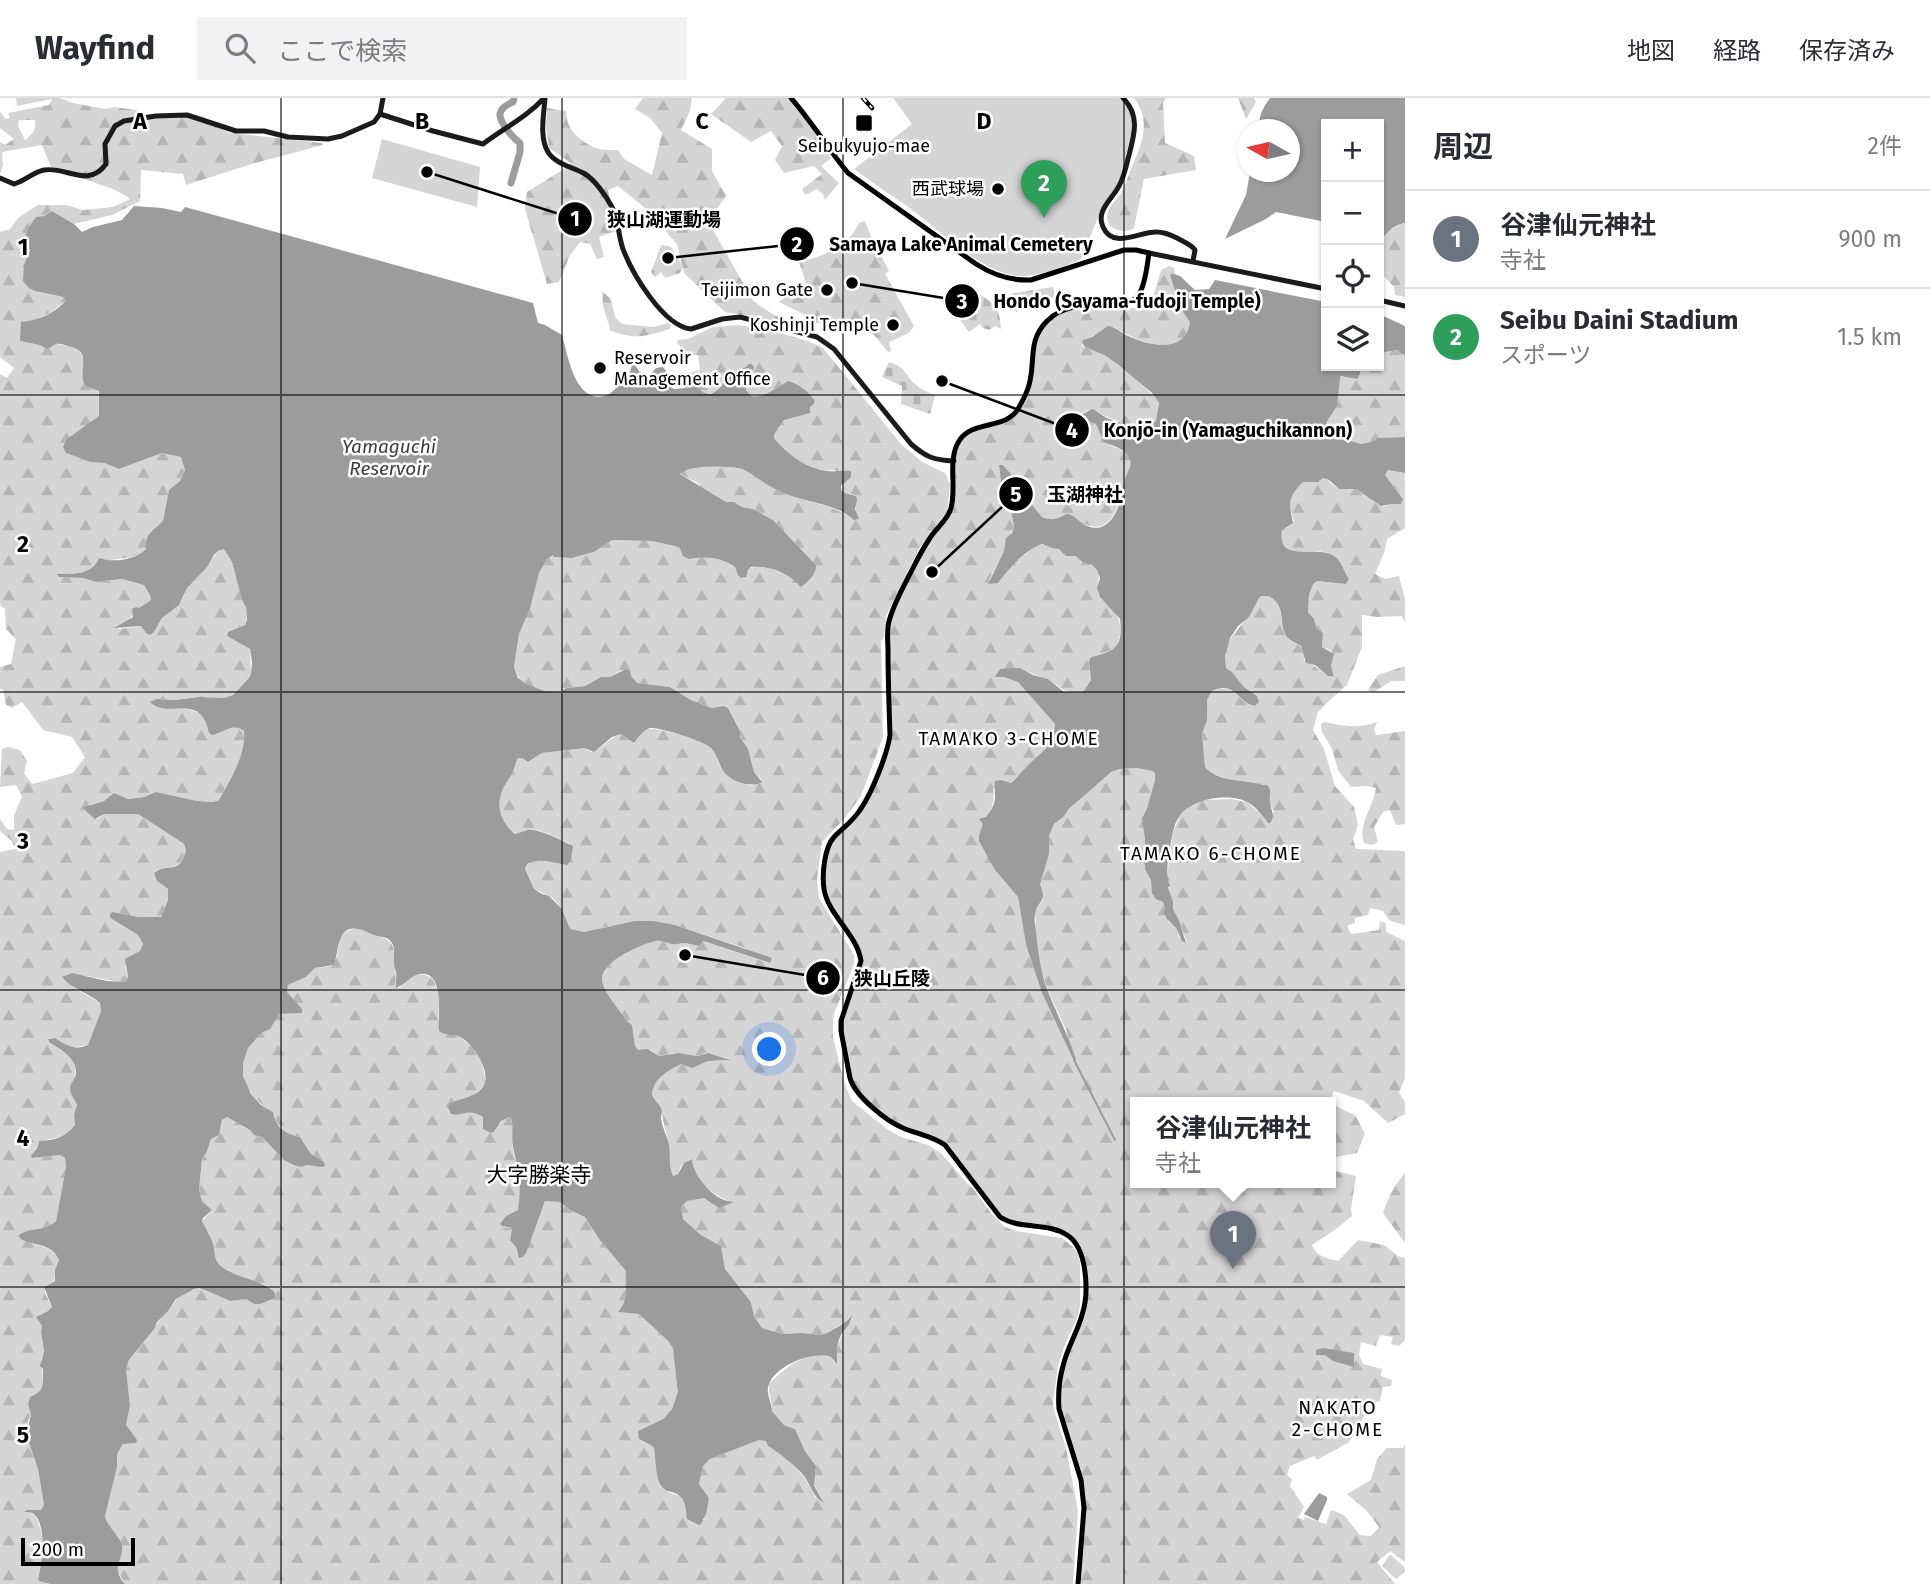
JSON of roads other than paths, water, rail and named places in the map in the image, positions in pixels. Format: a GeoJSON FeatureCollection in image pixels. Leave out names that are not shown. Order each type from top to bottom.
{"type":"FeatureCollection","features":[{"type":"Feature","properties":{"kind":"main road"},"geometry":{"type":"LineString","coordinates":[[791,98],[813,123],[848,173],[994,275],[1017,280],[1035,279],[1124,250],[1149,253],[1142,287],[1132,301],[1123,305],[1074,306],[1050,318],[1036,335],[1029,385],[1018,408],[1009,419],[968,432],[956,446],[952,507],[949,515],[930,538],[890,618],[888,745],[862,808],[830,844],[824,886],[828,901],[860,954],[861,961],[840,1027],[850,1078],[859,1096],[897,1125],[945,1145],[1000,1217],[1012,1223],[1062,1232],[1077,1242],[1081,1249],[1084,1308],[1064,1360],[1058,1399],[1081,1480],[1084,1508],[1078,1584]]}},
{"type":"Feature","properties":{"kind":"street"},"geometry":{"type":"LineString","coordinates":[[0,178],[14,184],[48,170],[80,176],[95,174],[106,164],[104,148],[115,126],[124,121],[187,115],[236,131],[264,131],[288,137],[328,139],[370,124],[380,114],[383,98]]}},
{"type":"Feature","properties":{"kind":"street"},"geometry":{"type":"LineString","coordinates":[[380,114],[483,144],[510,127],[544,98]]}},
{"type":"Feature","properties":{"kind":"street"},"geometry":{"type":"LineString","coordinates":[[544,98],[544,136],[547,151],[556,160],[590,178],[610,205],[619,223],[625,252],[653,302],[678,325],[691,329],[727,318],[740,317],[821,339],[834,349],[911,444],[934,460],[954,461]]}},
{"type":"Feature","properties":{"kind":"street"},"geometry":{"type":"LineString","coordinates":[[1123,98],[1133,114],[1135,132],[1124,175],[1117,191],[1102,211],[1102,226],[1110,235],[1119,239],[1154,232],[1170,235],[1193,247],[1193,261]]}},
{"type":"Feature","properties":{"kind":"street"},"geometry":{"type":"LineString","coordinates":[[1149,253],[1321,288]]}},
{"type":"Feature","properties":{"kind":"street"},"geometry":{"type":"LineString","coordinates":[[1384,301],[1405,306]]}},
{"type":"Feature","properties":{"kind":"water"},"geometry":{"type":"Polygon","coordinates":[[[1270,98],[1405,98],[1405,223],[1393,228],[1384,237],[1384,119],[1321,119],[1321,221],[1276,212],[1225,239],[1246,195],[1248,182],[1300,182],[1300,119],[1260,119],[1270,98]]]}},
{"type":"Feature","properties":{"kind":"water","name":"Yamaguchi Reservoir"},"geometry":{"type":"Polygon","coordinates":[[[134,206],[181,212],[185,207],[533,303],[538,323],[562,335],[574,376],[586,392],[594,396],[607,395],[626,382],[633,363],[643,376],[648,377],[656,368],[663,367],[668,384],[674,389],[685,388],[694,383],[704,393],[711,394],[733,373],[752,364],[754,368],[746,390],[751,396],[766,394],[788,381],[803,388],[815,401],[810,407],[810,413],[784,420],[774,438],[785,450],[805,464],[820,470],[851,471],[851,477],[841,486],[841,490],[856,496],[855,509],[859,519],[854,520],[836,509],[784,494],[742,469],[700,467],[680,474],[726,502],[753,509],[773,520],[816,565],[814,574],[806,583],[801,587],[779,571],[765,567],[751,567],[746,577],[741,578],[735,567],[724,561],[689,559],[683,556],[679,547],[652,541],[612,540],[594,552],[572,558],[553,555],[547,559],[539,573],[530,608],[519,634],[514,667],[518,678],[526,684],[544,691],[559,692],[585,686],[601,677],[610,677],[626,669],[637,683],[670,687],[691,700],[712,708],[728,708],[748,749],[754,772],[762,782],[751,785],[733,780],[724,772],[714,752],[707,745],[682,735],[650,728],[634,743],[621,734],[612,737],[594,752],[585,748],[542,753],[528,762],[518,758],[502,791],[499,806],[504,821],[515,834],[527,830],[538,831],[573,846],[571,860],[567,865],[537,861],[527,864],[525,869],[534,889],[549,896],[562,909],[570,929],[584,932],[635,921],[653,921],[675,925],[772,958],[770,963],[703,941],[699,946],[656,941],[632,950],[614,961],[603,973],[602,980],[609,996],[632,1025],[638,1050],[648,1049],[659,1056],[678,1053],[697,1056],[708,1053],[731,1060],[708,1061],[692,1068],[681,1064],[661,1077],[655,1084],[652,1095],[662,1109],[661,1118],[669,1144],[673,1176],[678,1174],[684,1163],[692,1159],[698,1176],[707,1187],[722,1199],[734,1202],[719,1208],[704,1198],[687,1201],[681,1207],[683,1219],[701,1235],[721,1246],[725,1269],[751,1302],[754,1316],[762,1328],[782,1334],[820,1335],[841,1325],[852,1315],[838,1342],[837,1364],[831,1357],[823,1356],[796,1361],[779,1371],[768,1387],[772,1411],[784,1425],[795,1429],[805,1451],[816,1466],[814,1486],[824,1503],[797,1469],[768,1446],[766,1441],[759,1440],[710,1459],[703,1466],[699,1484],[709,1498],[706,1514],[699,1525],[687,1519],[683,1500],[677,1494],[664,1489],[660,1483],[654,1448],[639,1439],[638,1431],[663,1419],[672,1409],[678,1392],[673,1348],[639,1314],[618,1312],[625,1298],[626,1271],[599,1239],[585,1217],[560,1202],[545,1201],[526,1253],[519,1258],[516,1247],[510,1240],[512,1228],[500,1224],[506,1216],[518,1210],[520,1192],[512,1144],[511,1118],[501,1121],[491,1133],[483,1129],[483,1117],[477,1114],[451,1114],[448,1107],[450,1103],[482,1089],[486,1079],[480,1058],[465,1040],[439,1031],[438,996],[434,980],[428,975],[420,974],[396,988],[394,949],[391,942],[385,937],[361,929],[352,929],[342,935],[334,965],[315,968],[306,977],[288,985],[287,992],[302,1009],[302,1013],[279,1014],[270,1029],[261,1033],[248,1048],[243,1063],[243,1076],[251,1094],[261,1105],[273,1112],[282,1129],[300,1137],[311,1154],[324,1162],[325,1166],[301,1167],[284,1160],[262,1137],[254,1135],[227,1117],[222,1120],[219,1135],[211,1139],[202,1159],[199,1190],[202,1201],[212,1210],[202,1221],[212,1241],[216,1260],[234,1274],[270,1289],[275,1293],[275,1298],[260,1304],[246,1299],[230,1301],[200,1288],[176,1299],[129,1360],[126,1368],[130,1406],[126,1425],[137,1440],[136,1443],[123,1444],[117,1454],[117,1467],[105,1516],[122,1546],[118,1573],[125,1584],[51,1584],[39,1581],[41,1528],[35,1515],[24,1512],[41,1510],[44,1505],[38,1469],[27,1437],[31,1415],[28,1404],[30,1397],[39,1392],[43,1383],[43,1369],[40,1366],[44,1351],[42,1326],[36,1317],[52,1307],[44,1287],[55,1281],[59,1260],[51,1250],[22,1240],[18,1236],[56,1221],[66,1167],[65,1158],[60,1155],[31,1156],[39,1141],[59,1138],[75,1125],[77,1105],[70,1088],[76,1074],[73,1062],[48,1039],[55,1038],[74,1047],[88,1045],[101,1011],[100,1003],[62,977],[72,973],[107,981],[126,982],[128,977],[125,959],[140,951],[143,944],[138,935],[112,919],[110,914],[113,912],[139,917],[161,917],[168,900],[168,889],[157,881],[154,873],[176,866],[186,850],[184,844],[138,814],[104,814],[95,819],[84,807],[104,801],[114,793],[128,799],[156,792],[197,801],[219,800],[240,758],[244,731],[232,728],[212,735],[205,720],[192,709],[166,709],[150,702],[157,699],[224,698],[233,695],[249,678],[252,662],[250,649],[227,636],[228,632],[245,625],[247,619],[232,562],[224,549],[214,555],[208,566],[187,588],[179,605],[162,618],[150,635],[141,626],[114,628],[133,617],[132,609],[151,600],[144,585],[122,579],[96,582],[83,578],[59,577],[57,574],[87,571],[99,558],[124,560],[146,549],[148,536],[163,521],[169,490],[180,481],[185,470],[181,457],[162,453],[119,469],[66,453],[63,447],[67,439],[99,416],[99,391],[84,383],[83,359],[77,349],[55,344],[47,349],[20,341],[21,322],[45,316],[65,301],[63,297],[35,291],[23,281],[24,265],[30,250],[25,238],[36,217],[52,211],[82,232],[122,220],[134,206]]]}},
{"type":"Feature","properties":{"kind":"water"},"geometry":{"type":"Polygon","coordinates":[[[1172,273],[1180,276],[1195,290],[1209,289],[1215,280],[1321,301],[1321,371],[1360,371],[1357,379],[1341,376],[1337,406],[1326,423],[1337,437],[1361,444],[1378,438],[1405,437],[1405,473],[1388,470],[1385,475],[1403,499],[1401,504],[1381,506],[1357,489],[1339,489],[1323,478],[1318,482],[1303,482],[1294,492],[1290,505],[1293,523],[1282,530],[1285,547],[1299,552],[1327,553],[1334,556],[1349,579],[1346,584],[1317,581],[1309,595],[1308,612],[1317,629],[1323,633],[1322,647],[1334,654],[1331,665],[1334,677],[1328,676],[1315,665],[1306,663],[1301,646],[1287,637],[1278,605],[1269,596],[1259,598],[1249,617],[1238,626],[1230,638],[1225,656],[1226,668],[1257,696],[1259,702],[1255,706],[1249,704],[1226,688],[1212,691],[1207,700],[1207,721],[1202,733],[1205,767],[1217,776],[1268,786],[1273,817],[1268,823],[1249,803],[1222,798],[1201,801],[1185,810],[1179,817],[1174,828],[1167,872],[1173,909],[1186,943],[1167,919],[1163,902],[1156,899],[1152,893],[1151,880],[1145,869],[1142,818],[1155,780],[1153,771],[1137,768],[1111,772],[1054,824],[1049,836],[1049,854],[1040,885],[1043,895],[1036,910],[1035,922],[1045,982],[1073,1050],[1076,1059],[1074,1061],[1042,993],[1026,945],[1018,897],[995,870],[979,841],[983,824],[979,819],[986,817],[993,806],[995,781],[1011,783],[1046,748],[1054,732],[1055,724],[1018,682],[995,677],[1000,669],[1020,668],[1048,679],[1064,692],[1083,692],[1091,680],[1091,657],[1112,650],[1119,642],[1120,619],[1100,597],[1097,588],[1100,578],[1092,565],[1042,544],[1024,555],[998,583],[988,584],[1004,551],[1006,538],[1012,533],[1014,526],[1011,511],[1003,499],[999,465],[1003,465],[1021,485],[1024,495],[1042,517],[1052,519],[1070,514],[1085,525],[1095,528],[1112,519],[1121,500],[1130,460],[1123,450],[1104,442],[1096,424],[1075,418],[1092,409],[1118,422],[1132,425],[1151,424],[1156,421],[1159,403],[1152,393],[1117,364],[1082,343],[1108,326],[1146,343],[1166,345],[1182,339],[1190,322],[1181,309],[1170,275],[1172,273]]]}},
{"type":"Feature","properties":{"kind":"water"},"geometry":{"type":"Polygon","coordinates":[[[1384,316],[1405,326],[1405,355],[1398,350],[1384,352],[1384,316]]]}},
{"type":"Feature","properties":{"kind":"water"},"geometry":{"type":"Polygon","coordinates":[[[1323,1348],[1354,1353],[1354,1367],[1333,1361],[1325,1355],[1316,1355],[1316,1350],[1323,1348]]]}},
{"type":"Feature","properties":{"kind":"water"},"geometry":{"type":"Polygon","coordinates":[[[1319,1493],[1327,1497],[1327,1500],[1318,1521],[1304,1514],[1319,1493]]]}},
{"type":"Feature","properties":{"kind":"waterway"},"geometry":{"type":"LineString","coordinates":[[511,183],[520,143],[510,134],[500,114],[514,98]]}},
{"type":"Feature","properties":{"kind":"waterway"},"geometry":{"type":"LineString","coordinates":[[1074,1060],[1115,1140]]}},
{"type":"Feature","properties":{"kind":"railway"},"geometry":{"type":"LineString","coordinates":[[863,98],[872,108]]}},
{"type":"Feature","properties":{"kind":"place","name":"Seibukyujo-mae"},"geometry":{"type":"Point","coordinates":[864,123]}},
{"type":"Feature","properties":{"kind":"place","name":"狭山湖運動場"},"geometry":{"type":"Point","coordinates":[427,172]}},
{"type":"Feature","properties":{"kind":"place","name":"西武球場"},"geometry":{"type":"Point","coordinates":[998,189]}},
{"type":"Feature","properties":{"kind":"place","name":"Seibu Daini Stadium"},"geometry":{"type":"Point","coordinates":[1044,218]}},
{"type":"Feature","properties":{"kind":"place","name":"Samaya Lake Animal Cemetery"},"geometry":{"type":"Point","coordinates":[668,258]}},
{"type":"Feature","properties":{"kind":"place","name":"Hondo (Sayama-fudoji Temple)"},"geometry":{"type":"Point","coordinates":[852,283]}},
{"type":"Feature","properties":{"kind":"place","name":"Teijimon Gate"},"geometry":{"type":"Point","coordinates":[827,290]}},
{"type":"Feature","properties":{"kind":"place","name":"Koshinji Temple"},"geometry":{"type":"Point","coordinates":[893,325]}},
{"type":"Feature","properties":{"kind":"place","name":"Reservoir Management Office"},"geometry":{"type":"Point","coordinates":[600,368]}},
{"type":"Feature","properties":{"kind":"place","name":"Konjō-in (Yamaguchikannon)"},"geometry":{"type":"Point","coordinates":[942,381]}},
{"type":"Feature","properties":{"kind":"place","name":"玉湖神社"},"geometry":{"type":"Point","coordinates":[932,572]}},
{"type":"Feature","properties":{"kind":"place","name":"狭山丘陵"},"geometry":{"type":"Point","coordinates":[685,955]}},
{"type":"Feature","properties":{"kind":"place","name":"谷津仙元神社"},"geometry":{"type":"Point","coordinates":[1233,1269]}},
{"type":"Feature","properties":{"kind":"district","name":"TAMAKO 3-CHOME"},"geometry":{"type":"Point","coordinates":[1009,738]}},
{"type":"Feature","properties":{"kind":"district","name":"TAMAKO 6-CHOME"},"geometry":{"type":"Point","coordinates":[1211,853]}},
{"type":"Feature","properties":{"kind":"district","name":"大字勝楽寺"},"geometry":{"type":"Point","coordinates":[539,1175]}},
{"type":"Feature","properties":{"kind":"district","name":"NAKATO 2-CHOME"},"geometry":{"type":"Point","coordinates":[1338,1418]}}]}
